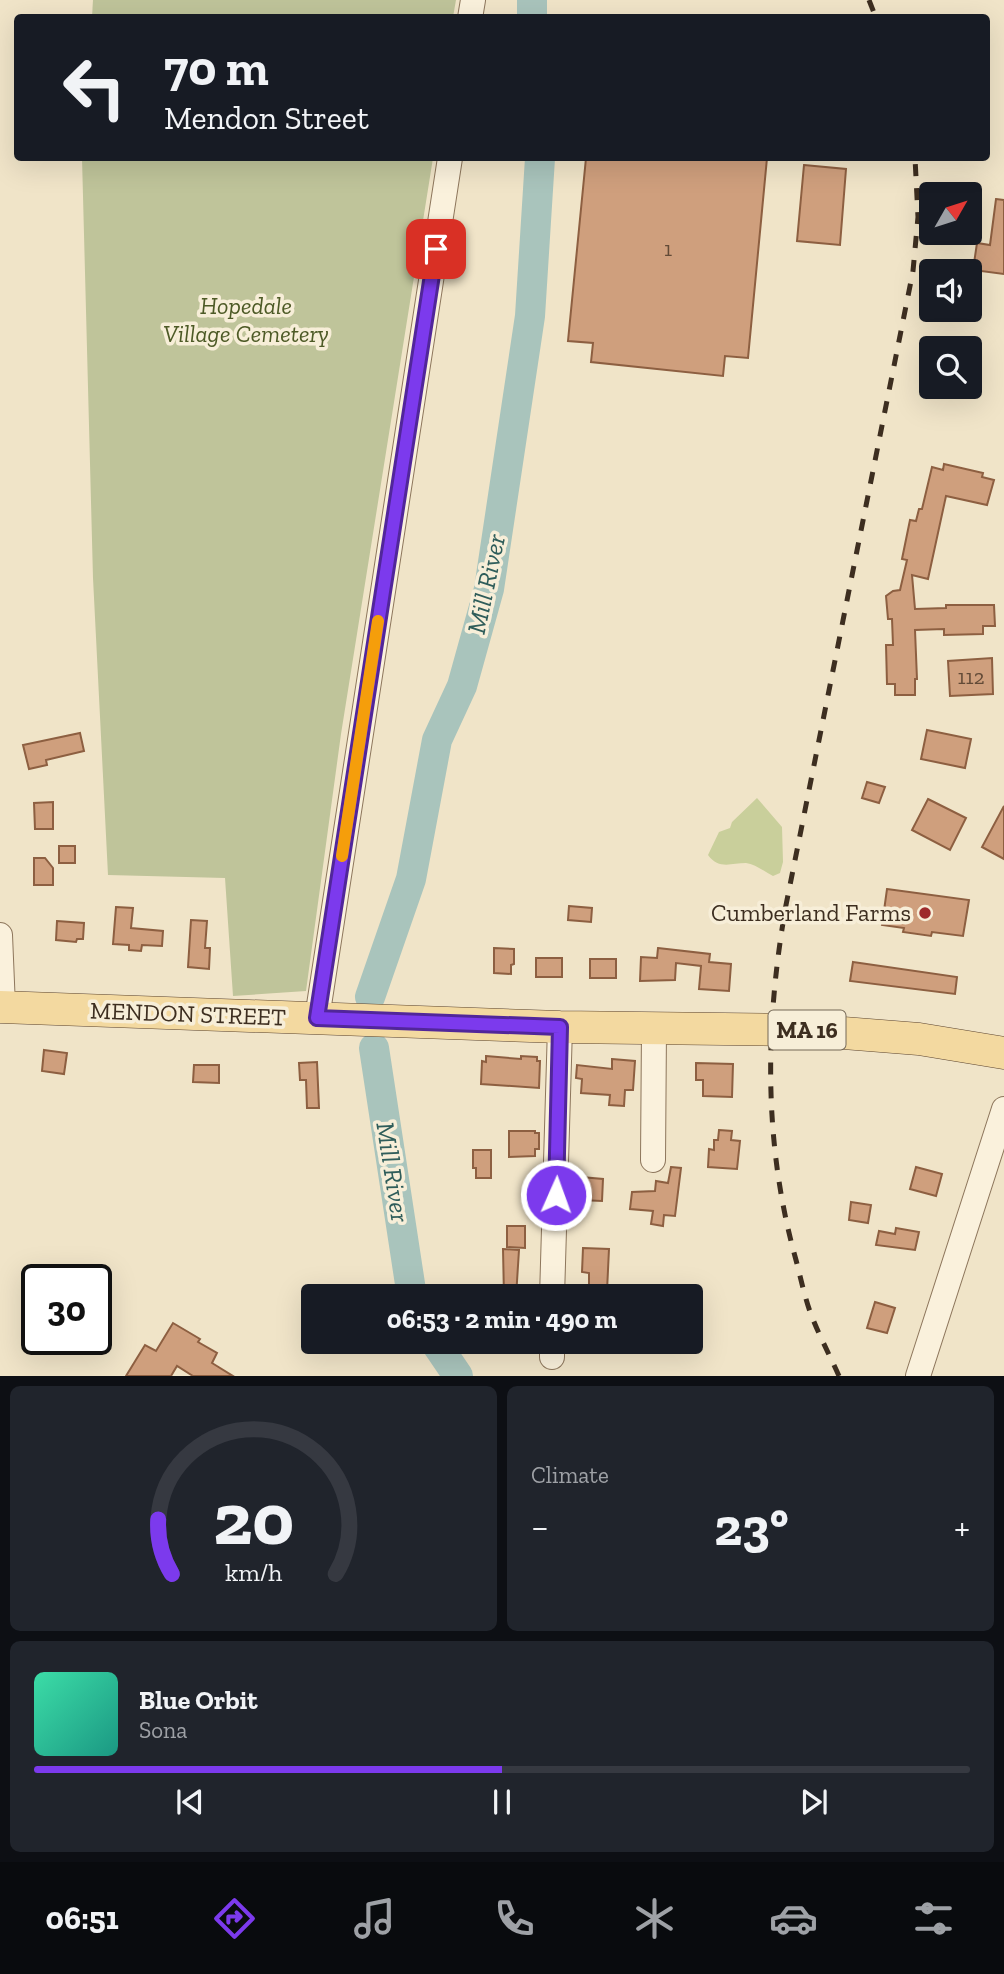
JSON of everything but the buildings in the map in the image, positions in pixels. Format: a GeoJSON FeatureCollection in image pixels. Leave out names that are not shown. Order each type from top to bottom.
{"type":"FeatureCollection","features":[{"type":"Feature","properties":{"kind":"main road","name":"MENDON STREET"},"geometry":{"type":"LineString","coordinates":[[1,1007],[560,1027],[806,1030],[919,1039],[1004,1053]]}},
{"type":"Feature","properties":{"kind":"street"},"geometry":{"type":"LineString","coordinates":[[317,1018],[450,161]]}},
{"type":"Feature","properties":{"kind":"street"},"geometry":{"type":"LineString","coordinates":[[0,935],[1,1007]]}},
{"type":"Feature","properties":{"kind":"street"},"geometry":{"type":"LineString","coordinates":[[552,1284],[560,1027]]}},
{"type":"Feature","properties":{"kind":"street"},"geometry":{"type":"LineString","coordinates":[[653,1160],[654,1029]]}},
{"type":"Feature","properties":{"kind":"street"},"geometry":{"type":"LineString","coordinates":[[918,1376],[1004,1109]]}},
{"type":"Feature","properties":{"kind":"green space"},"geometry":{"type":"Polygon","coordinates":[[[93,0],[456,0],[454,14],[92,14],[93,0]]]}},
{"type":"Feature","properties":{"kind":"green space","name":"Hopedale Village Cemetery"},"geometry":{"type":"Polygon","coordinates":[[[82,161],[433,161],[341,734],[306,991],[233,996],[225,878],[108,875],[93,578],[82,161]]]}},
{"type":"Feature","properties":{"kind":"green space"},"geometry":{"type":"Polygon","coordinates":[[[757,798],[782,827],[783,862],[780,873],[773,876],[746,863],[716,863],[708,855],[719,832],[730,828],[732,822],[757,798]]]}},
{"type":"Feature","properties":{"kind":"waterway","name":"Mill River"},"geometry":{"type":"LineString","coordinates":[[532,0],[532,14]]}},
{"type":"Feature","properties":{"kind":"waterway","name":"Mill River"},"geometry":{"type":"LineString","coordinates":[[370,997],[411,879],[437,740],[462,686],[489,589],[530,316],[540,161]]}},
{"type":"Feature","properties":{"kind":"waterway","name":"Mill River"},"geometry":{"type":"LineString","coordinates":[[374,1048],[410,1284]]}},
{"type":"Feature","properties":{"kind":"waterway","name":"Mill River"},"geometry":{"type":"LineString","coordinates":[[443,1354],[458,1376]]}},
{"type":"Feature","properties":{"kind":"railway"},"geometry":{"type":"LineString","coordinates":[[869,0],[874,14]]}},
{"type":"Feature","properties":{"kind":"railway"},"geometry":{"type":"LineString","coordinates":[[839,1376],[810,1310],[785,1216],[773,1127],[771,1039],[786,905],[913,271],[918,217],[915,161]]}},
{"type":"Feature","properties":{"kind":"slow traffic"},"geometry":{"type":"LineString","coordinates":[[342,856],[378,621]]}},
{"type":"Feature","properties":{"kind":"place","name":"Cumberland Farms"},"geometry":{"type":"Point","coordinates":[925,913]}},
{"type":"Feature","properties":{"kind":"route"},"geometry":{"type":"LineString","coordinates":[[436,249],[317,1018],[560,1027],[556,1195]]}}]}
